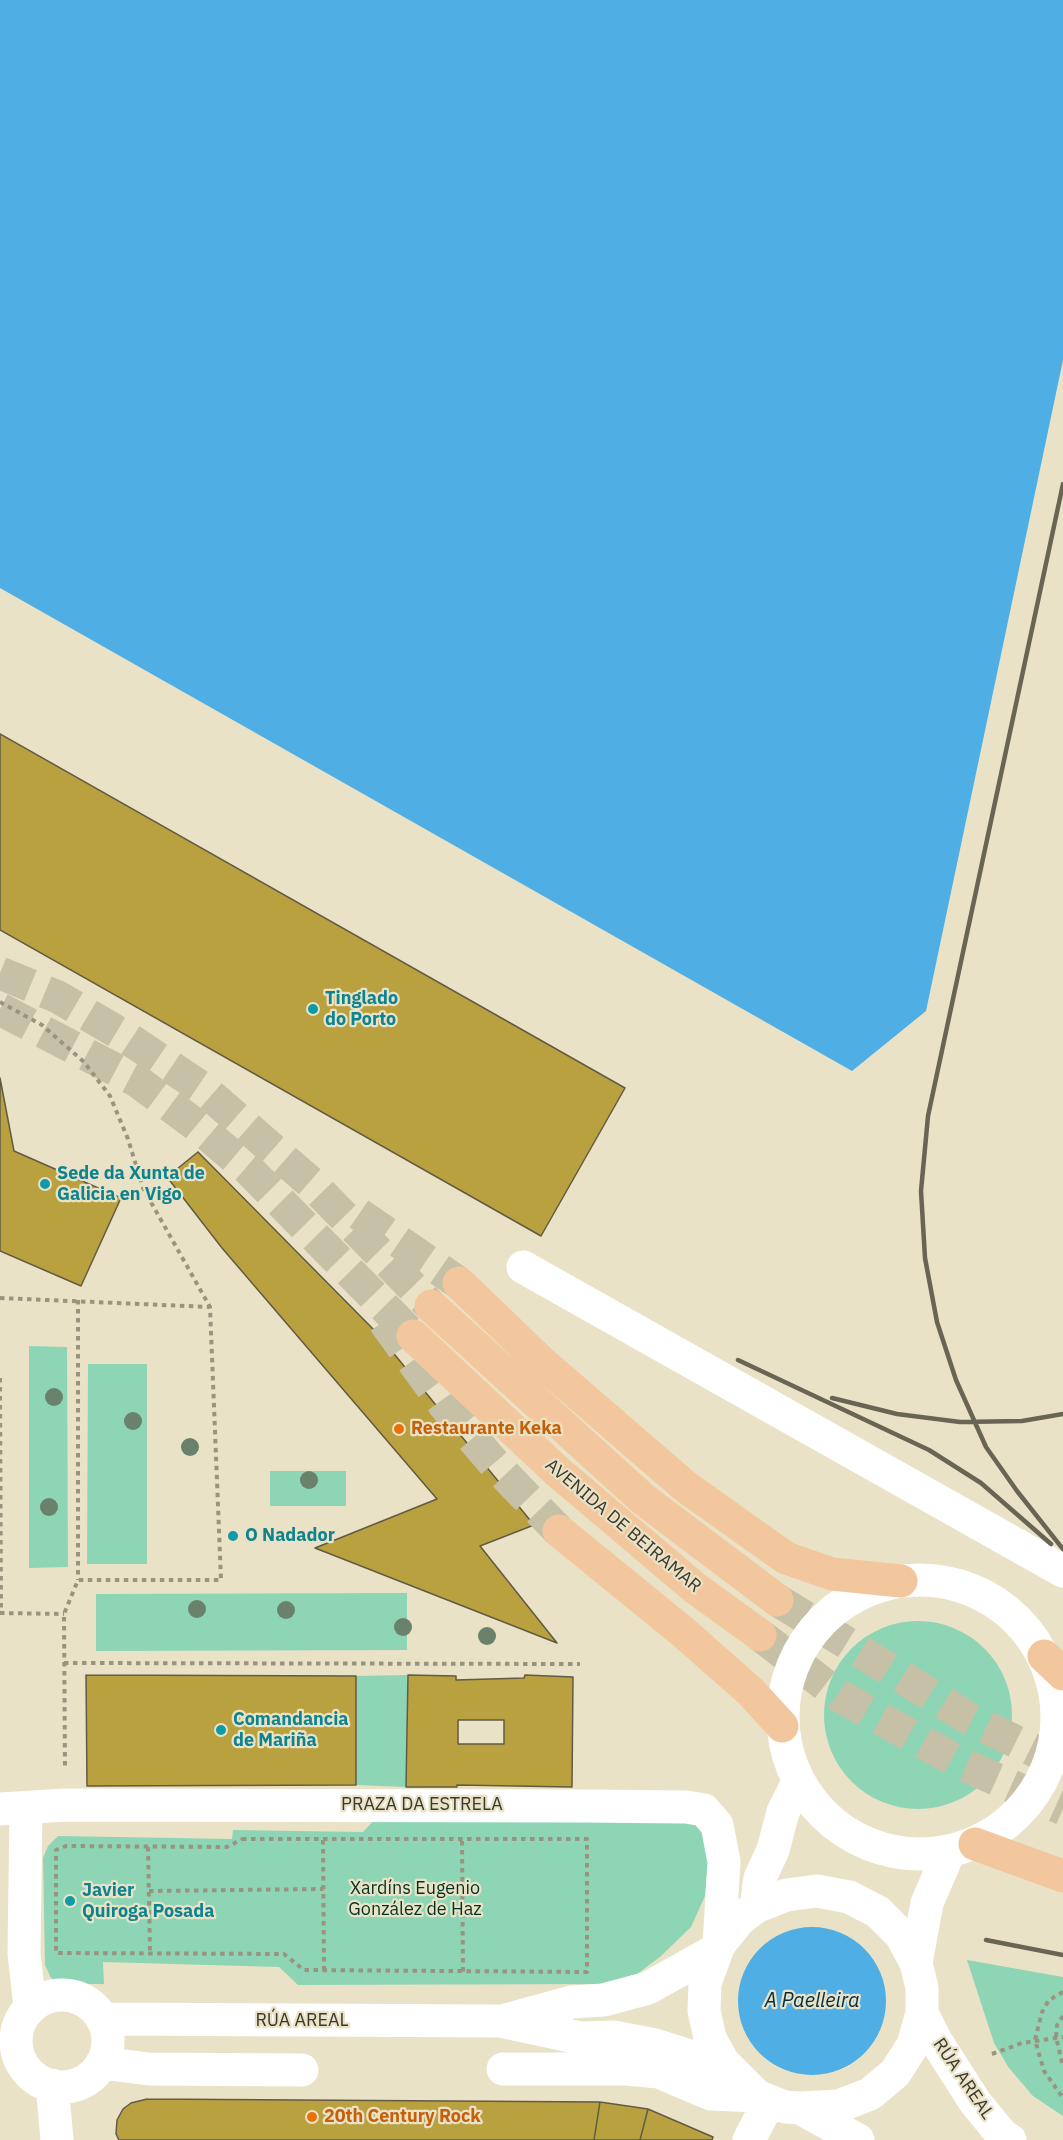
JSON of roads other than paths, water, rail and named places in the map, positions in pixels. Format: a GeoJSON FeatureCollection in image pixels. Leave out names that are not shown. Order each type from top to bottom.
{"type":"FeatureCollection","features":[{"type":"Feature","properties":{"kind":"main road"},"geometry":{"type":"LineString","coordinates":[[459,1283],[540,1361],[686,1487],[786,1558],[832,1574],[901,1581]]}},
{"type":"Feature","properties":{"kind":"main road","name":"AVENIDA DE BEIRAMAR"},"geometry":{"type":"LineString","coordinates":[[432,1306],[643,1499],[777,1600]]}},
{"type":"Feature","properties":{"kind":"main road","name":"AVENIDA DE BEIRAMAR"},"geometry":{"type":"LineString","coordinates":[[413,1336],[558,1472],[695,1588],[760,1635]]}},
{"type":"Feature","properties":{"kind":"main road"},"geometry":{"type":"LineString","coordinates":[[559,1531],[683,1632],[751,1692],[782,1726]]}},
{"type":"Feature","properties":{"kind":"main road"},"geometry":{"type":"LineString","coordinates":[[962,1848],[1063,1876]]}},
{"type":"Feature","properties":{"kind":"street"},"geometry":{"type":"LineString","coordinates":[[524,1267],[1063,1571]]}},
{"type":"Feature","properties":{"kind":"street"},"geometry":{"type":"LineString","coordinates":[[901,1581],[944,1582],[985,1596],[1019,1621],[1054,1665],[1057,1699],[1056,1743],[1041,1785],[1012,1820],[962,1848],[904,1854],[862,1842],[825,1817],[798,1782],[787,1755],[782,1726],[786,1686],[801,1647],[827,1616],[862,1592],[901,1581]]}},
{"type":"Feature","properties":{"kind":"street"},"geometry":{"type":"LineString","coordinates":[[756,1907],[760,1878],[773,1850],[783,1812],[798,1782]]}},
{"type":"Feature","properties":{"kind":"street","name":"PRAZA DA ESTRELA"},"geometry":{"type":"LineString","coordinates":[[13,1808],[64,1805],[556,1806],[686,1807],[704,1810],[717,1825],[724,1862],[717,1948]]}},
{"type":"Feature","properties":{"kind":"street"},"geometry":{"type":"LineString","coordinates":[[13,1808],[24,1953],[15,2023],[16,2046],[27,2071],[38,2080],[52,2085],[66,2086],[81,2083],[102,2063],[107,2048],[107,2033],[102,2019],[94,2008],[69,1995],[42,1999],[15,2023]]}},
{"type":"Feature","properties":{"kind":"street"},"geometry":{"type":"LineString","coordinates":[[916,1963],[927,1904],[962,1848]]}},
{"type":"Feature","properties":{"kind":"street"},"geometry":{"type":"LineString","coordinates":[[503,2068],[626,2069],[659,2072],[711,2094],[777,2103],[839,2106],[870,2094],[895,2073],[913,2045],[922,2013],[922,1988],[916,1963],[901,1935],[878,1912],[849,1897],[817,1891],[786,1895],[756,1907],[740,1919],[717,1948],[705,1983],[704,2011],[710,2038],[728,2068],[777,2103],[858,2140]]}},
{"type":"Feature","properties":{"kind":"street","name":"RÚA AREAL"},"geometry":{"type":"LineString","coordinates":[[501,2021],[572,2002],[604,2000],[648,1988],[717,1948]]}},
{"type":"Feature","properties":{"kind":"street","name":"RÚA AREAL"},"geometry":{"type":"LineString","coordinates":[[922,2013],[936,2041],[975,2102],[1002,2135],[1010,2140]]}},
{"type":"Feature","properties":{"kind":"street","name":"RÚA AREAL"},"geometry":{"type":"LineString","coordinates":[[102,2019],[501,2021],[580,2037],[614,2037],[655,2044],[728,2068]]}},
{"type":"Feature","properties":{"kind":"street"},"geometry":{"type":"LineString","coordinates":[[102,2063],[149,2069],[302,2070]]}},
{"type":"Feature","properties":{"kind":"street"},"geometry":{"type":"LineString","coordinates":[[52,2085],[57,2140]]}},
{"type":"Feature","properties":{"kind":"street"},"geometry":{"type":"LineString","coordinates":[[749,2140],[763,2113],[777,2103]]}},
{"type":"Feature","properties":{"kind":"water"},"geometry":{"type":"Polygon","coordinates":[[[0,0],[1063,0],[1063,360],[926,1011],[852,1071],[0,588],[0,0]]]}},
{"type":"Feature","properties":{"kind":"water","name":"A Paelleira"},"geometry":{"type":"Polygon","coordinates":[[[812,1927],[840,1933],[864,1949],[880,1973],[886,2001],[880,2029],[864,2053],[840,2069],[812,2075],[784,2069],[760,2053],[744,2029],[738,2001],[744,1973],[760,1949],[784,1933],[812,1927]]]}},
{"type":"Feature","properties":{"kind":"tunnel"},"geometry":{"type":"LineString","coordinates":[[0,973],[58,997],[129,1039],[202,1088],[310,1182],[431,1306]]}},
{"type":"Feature","properties":{"kind":"tunnel"},"geometry":{"type":"LineString","coordinates":[[0,1009],[137,1081],[196,1125],[249,1170],[413,1336]]}},
{"type":"Feature","properties":{"kind":"tunnel"},"geometry":{"type":"LineString","coordinates":[[359,1214],[459,1283]]}},
{"type":"Feature","properties":{"kind":"tunnel"},"geometry":{"type":"LineString","coordinates":[[384,1321],[446,1407],[498,1468],[559,1531]]}},
{"type":"Feature","properties":{"kind":"tunnel"},"geometry":{"type":"LineString","coordinates":[[777,1600],[970,1719],[1063,1765]]}},
{"type":"Feature","properties":{"kind":"tunnel"},"geometry":{"type":"LineString","coordinates":[[760,1635],[838,1695],[962,1764],[1063,1809]]}},
{"type":"Feature","properties":{"kind":"railway"},"geometry":{"type":"LineString","coordinates":[[1063,484],[928,1116],[921,1191],[925,1258],[937,1322],[956,1380],[986,1447],[1063,1549]]}},
{"type":"Feature","properties":{"kind":"railway"},"geometry":{"type":"LineString","coordinates":[[738,1360],[929,1450],[981,1483],[1051,1544]]}},
{"type":"Feature","properties":{"kind":"railway"},"geometry":{"type":"LineString","coordinates":[[832,1398],[897,1414],[960,1422],[1022,1421],[1063,1414]]}},
{"type":"Feature","properties":{"kind":"railway"},"geometry":{"type":"LineString","coordinates":[[986,1940],[1063,1955]]}},
{"type":"Feature","properties":{"kind":"place","name":"Tinglado do Porto"},"geometry":{"type":"Point","coordinates":[313,1009]}},
{"type":"Feature","properties":{"kind":"place","name":"Sede da Xunta de Galicia en Vigo"},"geometry":{"type":"Point","coordinates":[45,1184]}},
{"type":"Feature","properties":{"kind":"place","name":"Restaurante Keka"},"geometry":{"type":"Point","coordinates":[399,1429]}},
{"type":"Feature","properties":{"kind":"place","name":"O Nadador"},"geometry":{"type":"Point","coordinates":[233,1536]}},
{"type":"Feature","properties":{"kind":"place","name":"Comandancia de Mariña"},"geometry":{"type":"Point","coordinates":[221,1730]}},
{"type":"Feature","properties":{"kind":"place","name":"Javier Quiroga Posada"},"geometry":{"type":"Point","coordinates":[70,1901]}},
{"type":"Feature","properties":{"kind":"place","name":"20th Century Rock"},"geometry":{"type":"Point","coordinates":[312,2117]}},
{"type":"Feature","properties":{"kind":"park label","name":"Xardíns Eugenio González de Haz"},"geometry":{"type":"Point","coordinates":[415,1899]}}]}
